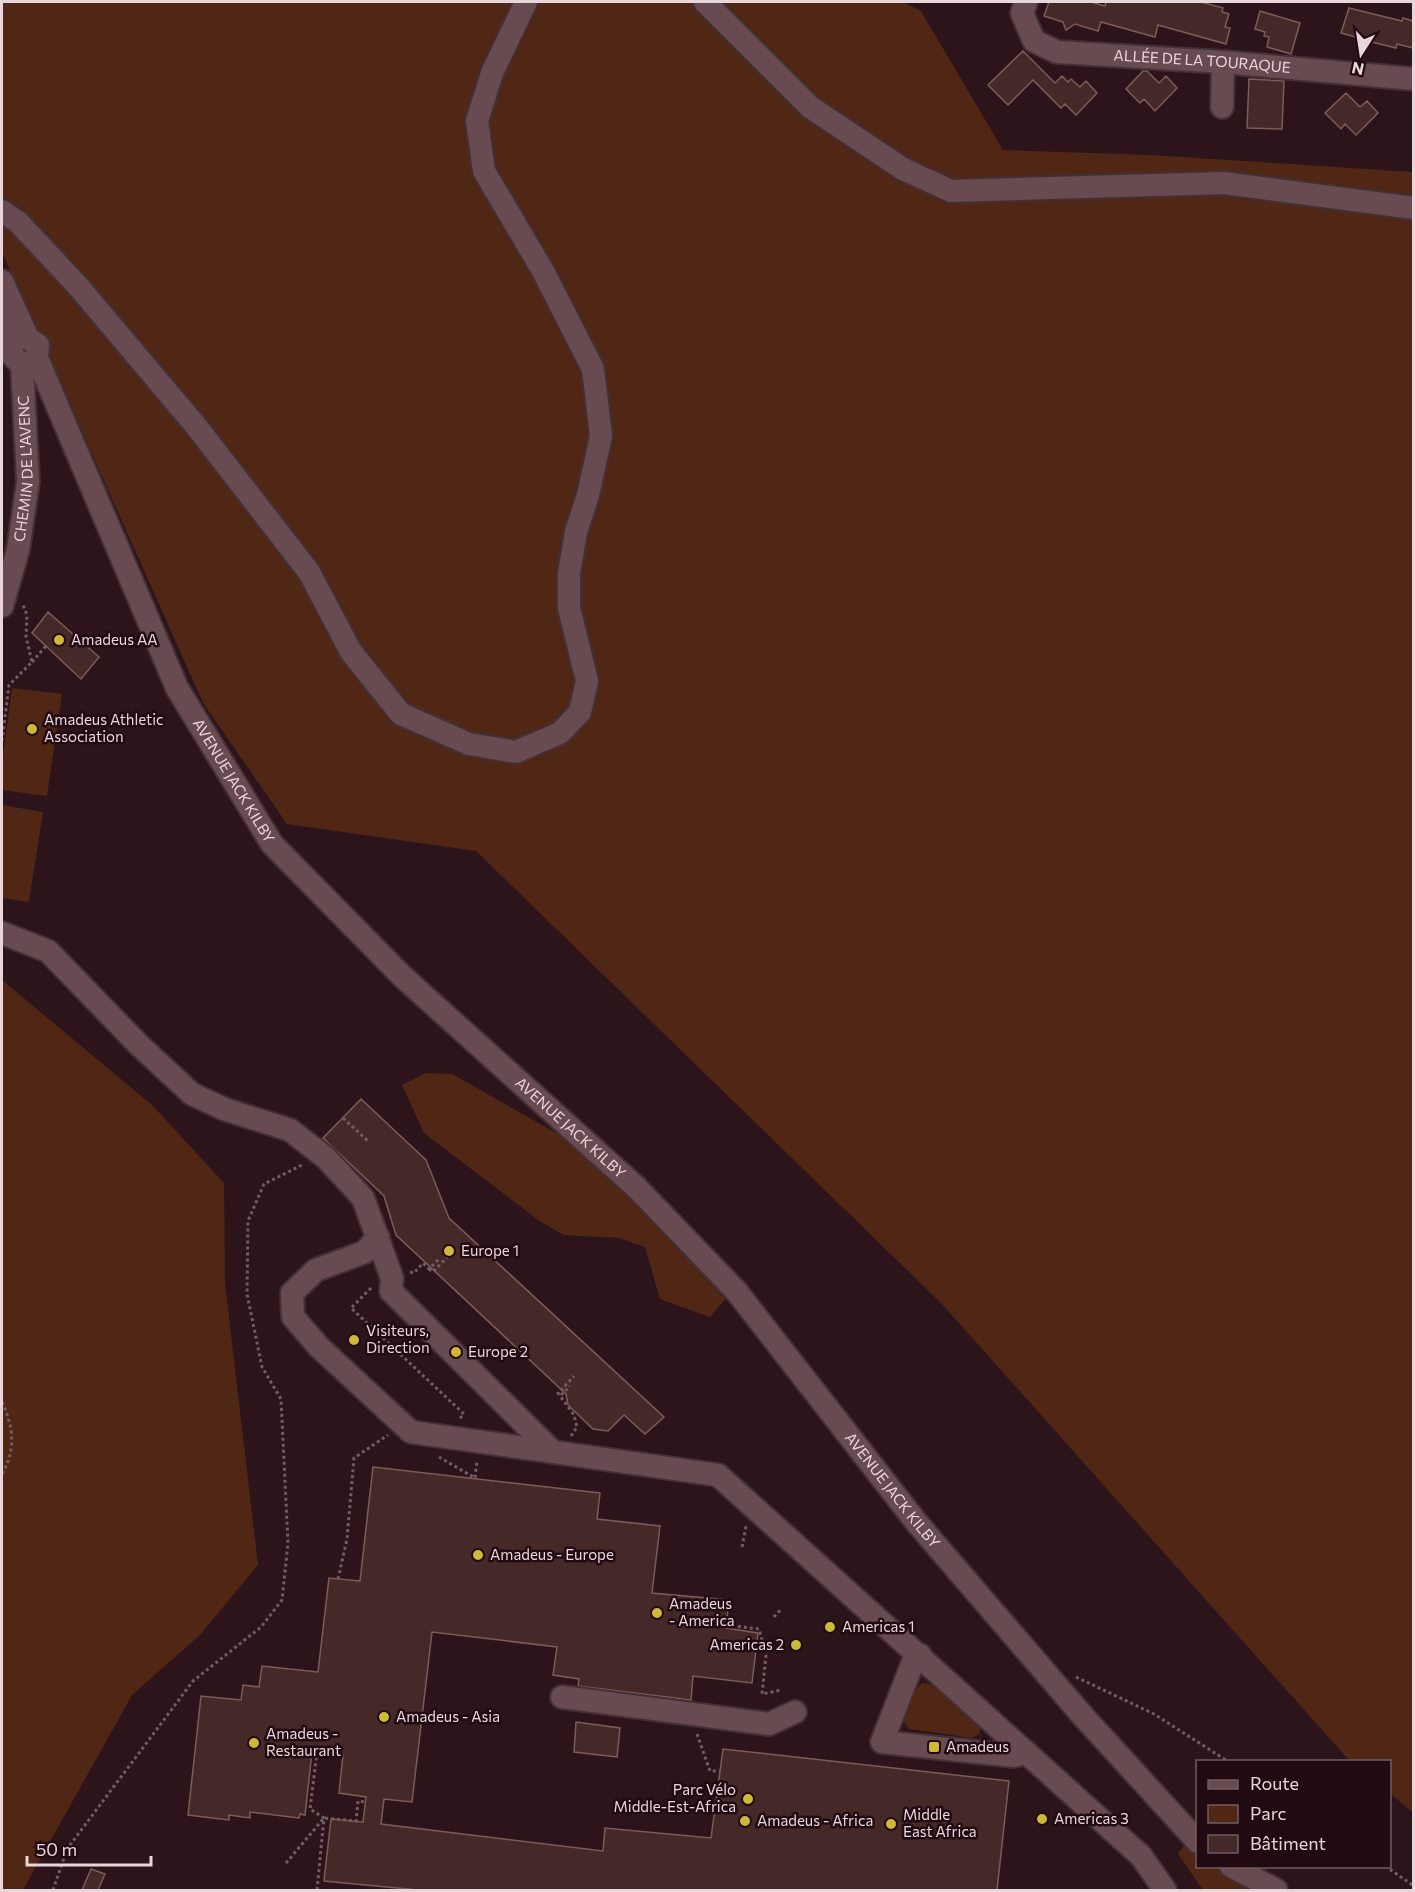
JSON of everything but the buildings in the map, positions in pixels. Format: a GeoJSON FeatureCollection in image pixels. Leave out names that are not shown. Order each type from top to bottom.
{"type":"FeatureCollection","features":[{"type":"Feature","properties":{"kind":"street"},"geometry":{"type":"LineString","coordinates":[[2,211],[18,222],[77,285],[196,426],[309,572],[351,652],[401,714],[469,744],[516,752],[560,733],[580,712],[587,681],[570,608],[569,573],[576,532],[588,495],[601,436],[593,369],[543,271],[484,171],[477,121],[492,73],[525,2]]}},
{"type":"Feature","properties":{"kind":"street"},"geometry":{"type":"LineString","coordinates":[[705,2],[810,107],[903,169],[951,191],[1224,183],[1413,208]]}},
{"type":"Feature","properties":{"kind":"street","name":"ALLÉE DE LA TOURAQUE"},"geometry":{"type":"LineString","coordinates":[[1026,2],[1022,13],[1034,41],[1057,52],[1223,62],[1413,79]]}},
{"type":"Feature","properties":{"kind":"street"},"geometry":{"type":"LineString","coordinates":[[1222,107],[1223,62]]}},
{"type":"Feature","properties":{"kind":"street","name":"AVENUE JACK KILBY"},"geometry":{"type":"LineString","coordinates":[[5,291],[26,351],[177,688],[272,844],[402,975],[637,1188],[737,1293],[917,1523],[1047,1675],[1196,1841]]}},
{"type":"Feature","properties":{"kind":"street","name":"CHEMIN DE L'AVENC"},"geometry":{"type":"LineString","coordinates":[[8,605],[28,482],[26,351]]}},
{"type":"Feature","properties":{"kind":"street"},"geometry":{"type":"LineString","coordinates":[[2,933],[48,951],[138,1044],[192,1094],[224,1109],[290,1130],[326,1158],[363,1198],[392,1278],[391,1291],[550,1450]]}},
{"type":"Feature","properties":{"kind":"street"},"geometry":{"type":"LineString","coordinates":[[378,1237],[365,1252],[316,1270],[292,1293],[293,1317],[319,1347],[411,1432],[483,1444],[550,1450],[718,1475],[921,1655],[1141,1856],[1165,1890]]}},
{"type":"Feature","properties":{"kind":"street"},"geometry":{"type":"LineString","coordinates":[[921,1655],[913,1662],[882,1742],[1014,1756],[1026,1752]]}},
{"type":"Feature","properties":{"kind":"street"},"geometry":{"type":"LineString","coordinates":[[562,1697],[769,1724],[795,1712]]}},
{"type":"Feature","properties":{"kind":"street"},"geometry":{"type":"LineString","coordinates":[[1235,1868],[1276,1890]]}},
{"type":"Feature","properties":{"kind":"path"},"geometry":{"type":"LineString","coordinates":[[8,605],[22,603],[27,615],[26,637],[32,662]]}},
{"type":"Feature","properties":{"kind":"path"},"geometry":{"type":"LineString","coordinates":[[2,741],[9,686],[46,646]]}},
{"type":"Feature","properties":{"kind":"path"},"geometry":{"type":"LineString","coordinates":[[343,1118],[368,1141]]}},
{"type":"Feature","properties":{"kind":"path"},"geometry":{"type":"LineString","coordinates":[[53,1890],[67,1849],[192,1681],[261,1627],[282,1600],[288,1543],[281,1399],[262,1367],[247,1294],[248,1221],[264,1184],[296,1166],[326,1158]]}},
{"type":"Feature","properties":{"kind":"path"},"geometry":{"type":"LineString","coordinates":[[414,1273],[423,1263],[433,1272],[449,1255]]}},
{"type":"Feature","properties":{"kind":"path"},"geometry":{"type":"LineString","coordinates":[[429,1269],[439,1259]]}},
{"type":"Feature","properties":{"kind":"path"},"geometry":{"type":"LineString","coordinates":[[372,1287],[351,1308],[464,1414],[456,1422]]}},
{"type":"Feature","properties":{"kind":"path"},"geometry":{"type":"LineString","coordinates":[[574,1376],[558,1393],[574,1415],[577,1427]]}},
{"type":"Feature","properties":{"kind":"path"},"geometry":{"type":"LineString","coordinates":[[561,1395],[570,1386]]}},
{"type":"Feature","properties":{"kind":"path"},"geometry":{"type":"LineString","coordinates":[[2,1402],[13,1435],[11,1458],[2,1474]]}},
{"type":"Feature","properties":{"kind":"path"},"geometry":{"type":"LineString","coordinates":[[338,1579],[347,1539],[354,1458],[396,1430]]}},
{"type":"Feature","properties":{"kind":"path"},"geometry":{"type":"LineString","coordinates":[[475,1478],[478,1451]]}},
{"type":"Feature","properties":{"kind":"path"},"geometry":{"type":"LineString","coordinates":[[742,1547],[746,1521]]}},
{"type":"Feature","properties":{"kind":"path"},"geometry":{"type":"LineString","coordinates":[[774,1617],[781,1609]]}},
{"type":"Feature","properties":{"kind":"path"},"geometry":{"type":"LineString","coordinates":[[726,1625],[759,1629],[766,1655],[762,1694],[782,1690]]}},
{"type":"Feature","properties":{"kind":"path"},"geometry":{"type":"LineString","coordinates":[[1047,1675],[1070,1674],[1154,1714],[1227,1760]]}},
{"type":"Feature","properties":{"kind":"path"},"geometry":{"type":"LineString","coordinates":[[690,1715],[710,1771],[720,1771]]}},
{"type":"Feature","properties":{"kind":"path"},"geometry":{"type":"LineString","coordinates":[[317,1752],[310,1809],[324,1818],[356,1821],[358,1801],[365,1802]]}},
{"type":"Feature","properties":{"kind":"path"},"geometry":{"type":"LineString","coordinates":[[286,1863],[324,1818]]}},
{"type":"Feature","properties":{"kind":"path"},"geometry":{"type":"LineString","coordinates":[[317,1890],[324,1818]]}},
{"type":"Feature","properties":{"kind":"path"},"geometry":{"type":"LineString","coordinates":[[1388,1868],[1413,1886]]}},
{"type":"Feature","properties":{"kind":"green space"},"geometry":{"type":"Polygon","coordinates":[[[2,2],[903,2],[921,11],[1003,150],[1151,155],[1413,172],[1413,1813],[1391,1794],[1391,1760],[1350,1760],[1347,1758],[942,1304],[476,851],[287,824],[203,703],[2,252],[2,2]]]}},
{"type":"Feature","properties":{"kind":"green space","name":"Amadeus Athletic Association"},"geometry":{"type":"Polygon","coordinates":[[[12,688],[62,694],[47,796],[2,790],[2,763],[12,688]]]}},
{"type":"Feature","properties":{"kind":"green space"},"geometry":{"type":"Polygon","coordinates":[[[2,805],[43,812],[29,902],[2,898],[2,805]]]}},
{"type":"Feature","properties":{"kind":"green space"},"geometry":{"type":"Polygon","coordinates":[[[2,980],[152,1105],[224,1183],[225,1283],[258,1565],[200,1635],[132,1695],[23,1890],[2,1890],[2,980]]]}},
{"type":"Feature","properties":{"kind":"green space"},"geometry":{"type":"Polygon","coordinates":[[[426,1073],[452,1074],[565,1138],[617,1182],[728,1296],[710,1317],[660,1299],[645,1247],[619,1238],[564,1235],[541,1222],[424,1133],[402,1085],[426,1073]]]}},
{"type":"Feature","properties":{"kind":"green space"},"geometry":{"type":"Polygon","coordinates":[[[922,1683],[940,1688],[955,1698],[980,1727],[980,1734],[972,1738],[909,1729],[902,1720],[914,1691],[922,1683]]]}},
{"type":"Feature","properties":{"kind":"green space"},"geometry":{"type":"Polygon","coordinates":[[[1185,1844],[1196,1852],[1196,1868],[1217,1868],[1255,1890],[1203,1890],[1178,1854],[1185,1844]]]}},
{"type":"Feature","properties":{"kind":"place","name":"Amadeus AA"},"geometry":{"type":"Point","coordinates":[59,640]}},
{"type":"Feature","properties":{"kind":"place","name":"Amadeus Athletic Association"},"geometry":{"type":"Point","coordinates":[32,729]}},
{"type":"Feature","properties":{"kind":"place","name":"Europe 1"},"geometry":{"type":"Point","coordinates":[449,1251]}},
{"type":"Feature","properties":{"kind":"place","name":"Visiteurs, Direction"},"geometry":{"type":"Point","coordinates":[354,1340]}},
{"type":"Feature","properties":{"kind":"place","name":"Europe 2"},"geometry":{"type":"Point","coordinates":[456,1352]}},
{"type":"Feature","properties":{"kind":"place","name":"Amadeus - Europe"},"geometry":{"type":"Point","coordinates":[478,1555]}},
{"type":"Feature","properties":{"kind":"place","name":"Amadeus - America"},"geometry":{"type":"Point","coordinates":[657,1613]}},
{"type":"Feature","properties":{"kind":"place","name":"Americas 1"},"geometry":{"type":"Point","coordinates":[830,1627]}},
{"type":"Feature","properties":{"kind":"place","name":"Americas 2"},"geometry":{"type":"Point","coordinates":[796,1645]}},
{"type":"Feature","properties":{"kind":"place","name":"Amadeus - Asia"},"geometry":{"type":"Point","coordinates":[384,1717]}},
{"type":"Feature","properties":{"kind":"place","name":"Amadeus - Restaurant"},"geometry":{"type":"Point","coordinates":[254,1743]}},
{"type":"Feature","properties":{"kind":"place","name":"Amadeus"},"geometry":{"type":"Point","coordinates":[934,1747]}},
{"type":"Feature","properties":{"kind":"place","name":"Parc Vélo Middle-Est-Africa"},"geometry":{"type":"Point","coordinates":[748,1799]}},
{"type":"Feature","properties":{"kind":"place","name":"Americas 3"},"geometry":{"type":"Point","coordinates":[1042,1819]}},
{"type":"Feature","properties":{"kind":"place","name":"Amadeus - Africa"},"geometry":{"type":"Point","coordinates":[745,1821]}},
{"type":"Feature","properties":{"kind":"place","name":"Middle East Africa"},"geometry":{"type":"Point","coordinates":[891,1824]}}]}
